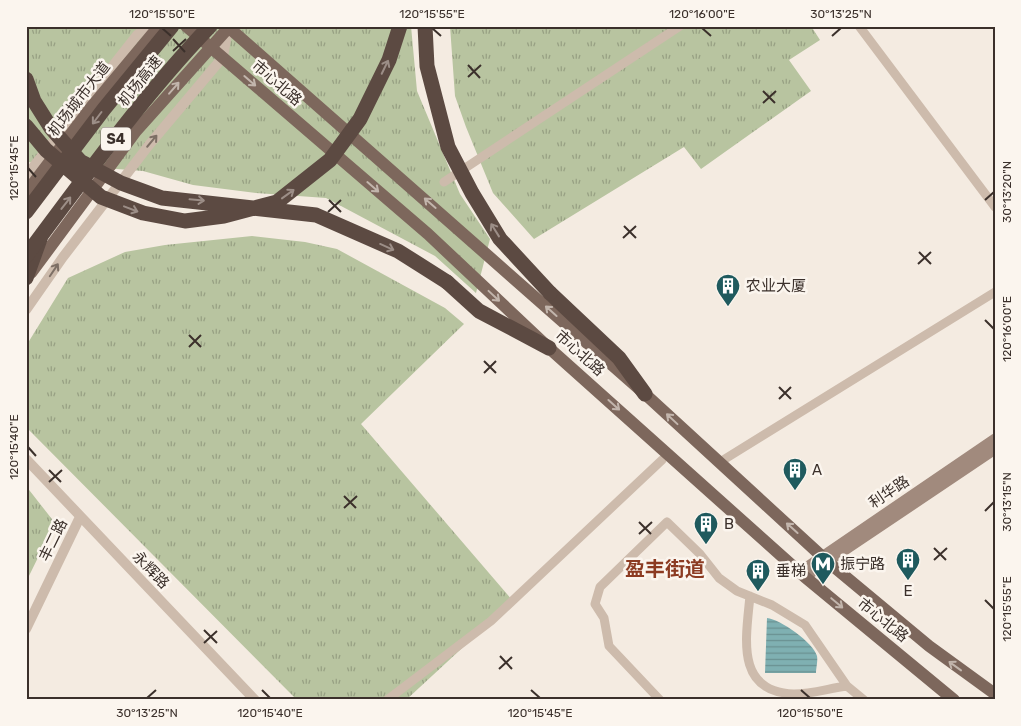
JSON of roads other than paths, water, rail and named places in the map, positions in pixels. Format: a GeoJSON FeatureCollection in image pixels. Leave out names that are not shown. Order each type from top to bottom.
{"type":"FeatureCollection","features":[{"type":"Feature","properties":{"kind":"highway","name":"机场高速"},"geometry":{"type":"LineString","coordinates":[[26,212],[172,26]]}},
{"type":"Feature","properties":{"kind":"highway","name":"机场高速"},"geometry":{"type":"LineString","coordinates":[[26,256],[127,124],[190,47],[210,26]]}},
{"type":"Feature","properties":{"kind":"highway"},"geometry":{"type":"LineString","coordinates":[[26,126],[46,150],[101,197],[143,213],[185,221],[224,216],[277,202],[330,160],[360,119],[389,60],[400,26]]}},
{"type":"Feature","properties":{"kind":"highway"},"geometry":{"type":"LineString","coordinates":[[425,26],[427,66],[448,147],[472,193],[500,238],[550,293],[619,358],[645,394]]}},
{"type":"Feature","properties":{"kind":"highway"},"geometry":{"type":"LineString","coordinates":[[26,80],[34,101],[52,128],[80,161],[120,183],[162,198],[316,215],[398,252],[447,282],[479,311],[549,348]]}},
{"type":"Feature","properties":{"kind":"highway"},"geometry":{"type":"LineString","coordinates":[[26,204],[55,173]]}},
{"type":"Feature","properties":{"kind":"highway"},"geometry":{"type":"LineString","coordinates":[[26,278],[42,235]]}},
{"type":"Feature","properties":{"kind":"main road","name":"机场城市大道"},"geometry":{"type":"LineString","coordinates":[[26,193],[93,105],[159,26]]}},
{"type":"Feature","properties":{"kind":"main road","name":"市心北路"},"geometry":{"type":"LineString","coordinates":[[186,26],[428,234],[549,348],[802,574],[954,700]]}},
{"type":"Feature","properties":{"kind":"main road","name":"市心北路"},"geometry":{"type":"LineString","coordinates":[[228,27],[645,394],[825,559],[929,646],[995,694]]}},
{"type":"Feature","properties":{"kind":"main road"},"geometry":{"type":"LineString","coordinates":[[26,278],[136,131],[228,27]]}},
{"type":"Feature","properties":{"kind":"main road","name":"利华路"},"geometry":{"type":"LineString","coordinates":[[825,559],[995,439]]}},
{"type":"Feature","properties":{"kind":"main road","name":"利华路"},"geometry":{"type":"LineString","coordinates":[[802,574],[995,449]]}},
{"type":"Feature","properties":{"kind":"street"},"geometry":{"type":"LineString","coordinates":[[26,176],[137,34],[150,26]]}},
{"type":"Feature","properties":{"kind":"street"},"geometry":{"type":"LineString","coordinates":[[444,182],[680,26]]}},
{"type":"Feature","properties":{"kind":"street"},"geometry":{"type":"LineString","coordinates":[[859,26],[995,207]]}},
{"type":"Feature","properties":{"kind":"street"},"geometry":{"type":"LineString","coordinates":[[26,310],[63,256],[149,145],[223,57],[228,27]]}},
{"type":"Feature","properties":{"kind":"street"},"geometry":{"type":"LineString","coordinates":[[720,462],[995,292]]}},
{"type":"Feature","properties":{"kind":"street","name":"永辉路"},"geometry":{"type":"LineString","coordinates":[[26,460],[255,700]]}},
{"type":"Feature","properties":{"kind":"street"},"geometry":{"type":"LineString","coordinates":[[387,700],[491,621],[662,460]]}},
{"type":"Feature","properties":{"kind":"street","name":"丰二路"},"geometry":{"type":"LineString","coordinates":[[26,629],[80,517]]}},
{"type":"Feature","properties":{"kind":"street"},"geometry":{"type":"LineString","coordinates":[[660,700],[610,646],[604,618],[595,604],[600,587],[667,522],[700,554],[718,578],[738,592],[772,605],[804,625],[847,686],[864,700]]}},
{"type":"Feature","properties":{"kind":"street"},"geometry":{"type":"LineString","coordinates":[[750,596],[745,645],[748,667],[759,682],[773,692],[795,694],[847,686]]}},
{"type":"Feature","properties":{"kind":"water"},"geometry":{"type":"Polygon","coordinates":[[[767,618],[788,627],[810,645],[817,656],[816,673],[765,673],[767,618]]]}},
{"type":"Feature","properties":{"kind":"place","name":"农业大厦"},"geometry":{"type":"Point","coordinates":[728,307]}},
{"type":"Feature","properties":{"kind":"place","name":"A"},"geometry":{"type":"Point","coordinates":[795,491]}},
{"type":"Feature","properties":{"kind":"place","name":"B"},"geometry":{"type":"Point","coordinates":[706,545]}},
{"type":"Feature","properties":{"kind":"place","name":"E"},"geometry":{"type":"Point","coordinates":[908,581]}},
{"type":"Feature","properties":{"kind":"place","name":"振宁路"},"geometry":{"type":"Point","coordinates":[823,585]}},
{"type":"Feature","properties":{"kind":"place","name":"垂梯"},"geometry":{"type":"Point","coordinates":[758,592]}},
{"type":"Feature","properties":{"kind":"district","name":"盈丰街道"},"geometry":{"type":"Point","coordinates":[665,569]}}]}
